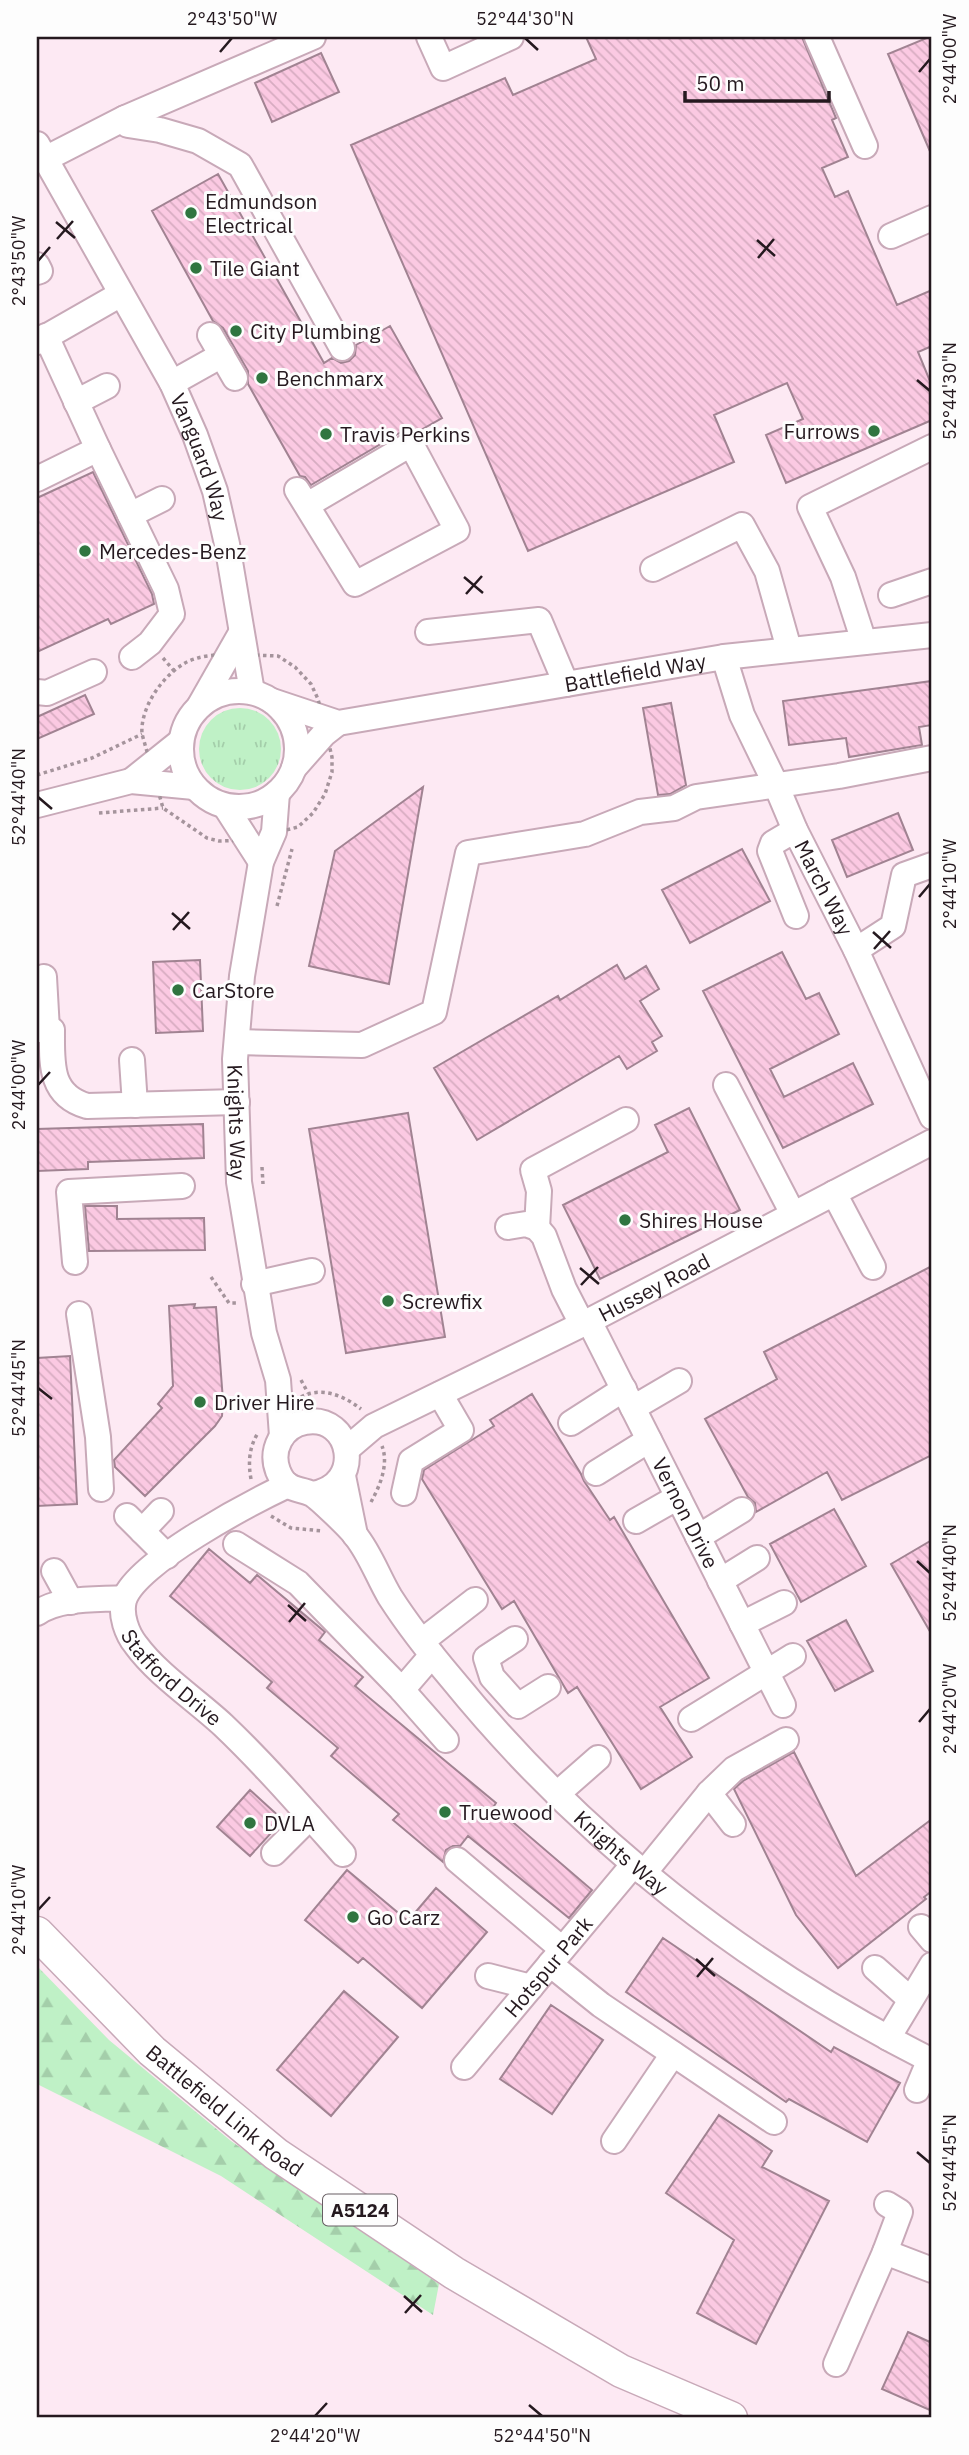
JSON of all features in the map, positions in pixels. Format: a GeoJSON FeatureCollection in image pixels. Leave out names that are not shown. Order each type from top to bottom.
{"type":"FeatureCollection","features":[{"type":"Feature","properties":{"kind":"main road","name":"Battlefield Link Road"},"geometry":{"type":"LineString","coordinates":[[37,1933],[152,2051],[276,2154],[454,2273],[621,2371],[731,2418]]}},
{"type":"Feature","properties":{"kind":"street"},"geometry":{"type":"LineString","coordinates":[[41,151],[313,37]]}},
{"type":"Feature","properties":{"kind":"street"},"geometry":{"type":"LineString","coordinates":[[429,37],[443,68],[511,37]]}},
{"type":"Feature","properties":{"kind":"street"},"geometry":{"type":"LineString","coordinates":[[817,37],[865,146]]}},
{"type":"Feature","properties":{"kind":"street"},"geometry":{"type":"LineString","coordinates":[[125,118],[128,125],[160,130],[198,141],[240,165],[342,348]]}},
{"type":"Feature","properties":{"kind":"street","name":"Vanguard Way"},"geometry":{"type":"LineString","coordinates":[[41,151],[172,383],[195,435],[215,491],[227,544],[241,633],[262,697]]}},
{"type":"Feature","properties":{"kind":"street"},"geometry":{"type":"LineString","coordinates":[[891,236],[932,218]]}},
{"type":"Feature","properties":{"kind":"street"},"geometry":{"type":"LineString","coordinates":[[37,265],[40,271],[37,272]]}},
{"type":"Feature","properties":{"kind":"street"},"geometry":{"type":"LineString","coordinates":[[121,294],[41,339],[76,402],[166,589],[172,614],[150,643],[132,657]]}},
{"type":"Feature","properties":{"kind":"street"},"geometry":{"type":"LineString","coordinates":[[172,383],[216,345],[234,378]]}},
{"type":"Feature","properties":{"kind":"street"},"geometry":{"type":"LineString","coordinates":[[76,402],[107,386]]}},
{"type":"Feature","properties":{"kind":"street"},"geometry":{"type":"LineString","coordinates":[[411,444],[457,530],[355,584],[302,498],[411,444]]}},
{"type":"Feature","properties":{"kind":"street"},"geometry":{"type":"LineString","coordinates":[[864,642],[843,577],[810,507],[932,447]]}},
{"type":"Feature","properties":{"kind":"street"},"geometry":{"type":"LineString","coordinates":[[37,479],[98,449]]}},
{"type":"Feature","properties":{"kind":"street"},"geometry":{"type":"LineString","coordinates":[[130,515],[162,499]]}},
{"type":"Feature","properties":{"kind":"street"},"geometry":{"type":"LineString","coordinates":[[653,569],[741,525],[767,571],[789,649]]}},
{"type":"Feature","properties":{"kind":"street"},"geometry":{"type":"LineString","coordinates":[[891,595],[932,581]]}},
{"type":"Feature","properties":{"kind":"street"},"geometry":{"type":"LineString","coordinates":[[428,632],[539,620],[566,684]]}},
{"type":"Feature","properties":{"kind":"street"},"geometry":{"type":"LineString","coordinates":[[241,633],[200,705],[191,715],[181,741],[181,757],[194,787],[208,799],[225,806],[243,807],[261,803],[277,793],[294,768],[324,734],[338,723]]}},
{"type":"Feature","properties":{"kind":"street","name":"Battlefield Way"},"geometry":{"type":"LineString","coordinates":[[200,705],[225,692],[238,691],[338,723],[724,657],[932,635]]}},
{"type":"Feature","properties":{"kind":"street","name":"March Way"},"geometry":{"type":"LineString","coordinates":[[724,657],[742,715],[795,830],[856,950],[932,1117]]}},
{"type":"Feature","properties":{"kind":"street"},"geometry":{"type":"LineString","coordinates":[[37,692],[47,693],[94,672]]}},
{"type":"Feature","properties":{"kind":"street"},"geometry":{"type":"LineString","coordinates":[[262,697],[285,714],[294,731],[297,749],[294,768]]}},
{"type":"Feature","properties":{"kind":"street"},"geometry":{"type":"LineString","coordinates":[[131,781],[181,741]]}},
{"type":"Feature","properties":{"kind":"street"},"geometry":{"type":"LineString","coordinates":[[236,1042],[362,1045],[434,1012],[468,853],[585,834],[640,812],[674,808],[696,797],[839,776],[932,758]]}},
{"type":"Feature","properties":{"kind":"street"},"geometry":{"type":"LineString","coordinates":[[37,804],[131,781],[194,787]]}},
{"type":"Feature","properties":{"kind":"street","name":"Knights Way"},"geometry":{"type":"LineString","coordinates":[[275,1462],[276,1450],[282,1436],[278,1380],[264,1334],[256,1293],[240,1182],[236,1042],[242,976],[261,862],[274,832],[277,793]]}},
{"type":"Feature","properties":{"kind":"street"},"geometry":{"type":"LineString","coordinates":[[225,806],[261,862]]}},
{"type":"Feature","properties":{"kind":"street"},"geometry":{"type":"LineString","coordinates":[[795,830],[773,843],[770,851],[796,915]]}},
{"type":"Feature","properties":{"kind":"street"},"geometry":{"type":"LineString","coordinates":[[856,950],[893,926],[904,875],[932,865]]}},
{"type":"Feature","properties":{"kind":"street"},"geometry":{"type":"LineString","coordinates":[[44,977],[42,1030],[51,1030],[52,1068],[63,1092],[71,1102],[87,1106],[237,1102]]}},
{"type":"Feature","properties":{"kind":"street"},"geometry":{"type":"LineString","coordinates":[[132,1060],[135,1105]]}},
{"type":"Feature","properties":{"kind":"street"},"geometry":{"type":"LineString","coordinates":[[726,1085],[793,1214]]}},
{"type":"Feature","properties":{"kind":"street"},"geometry":{"type":"LineString","coordinates":[[508,1227],[526,1224],[537,1228],[539,1191],[533,1170],[626,1120]]}},
{"type":"Feature","properties":{"kind":"street","name":"Hussey Road"},"geometry":{"type":"LineString","coordinates":[[316,1423],[370,1420],[440,1394],[932,1142]]}},
{"type":"Feature","properties":{"kind":"street"},"geometry":{"type":"LineString","coordinates":[[75,1262],[69,1192],[182,1186]]}},
{"type":"Feature","properties":{"kind":"street"},"geometry":{"type":"LineString","coordinates":[[834,1193],[873,1267]]}},
{"type":"Feature","properties":{"kind":"street","name":"Vernon Drive"},"geometry":{"type":"LineString","coordinates":[[537,1228],[544,1236],[564,1289],[628,1399],[783,1705]]}},
{"type":"Feature","properties":{"kind":"street"},"geometry":{"type":"LineString","coordinates":[[256,1293],[312,1271]]}},
{"type":"Feature","properties":{"kind":"street"},"geometry":{"type":"LineString","coordinates":[[79,1314],[98,1437],[101,1489]]}},
{"type":"Feature","properties":{"kind":"street","name":"Knights Way"},"geometry":{"type":"LineString","coordinates":[[278,1380],[316,1423],[337,1432],[347,1449],[348,1462],[343,1476],[355,1535]]}},
{"type":"Feature","properties":{"kind":"street"},"geometry":{"type":"LineString","coordinates":[[571,1423],[679,1381]]}},
{"type":"Feature","properties":{"kind":"street"},"geometry":{"type":"LineString","coordinates":[[404,1493],[411,1461],[461,1430],[440,1394]]}},
{"type":"Feature","properties":{"kind":"street","name":"Hussey Road"},"geometry":{"type":"LineString","coordinates":[[347,1449],[370,1420]]}},
{"type":"Feature","properties":{"kind":"street"},"geometry":{"type":"LineString","coordinates":[[282,1436],[290,1428],[316,1423]]}},
{"type":"Feature","properties":{"kind":"street"},"geometry":{"type":"LineString","coordinates":[[596,1473],[649,1440]]}},
{"type":"Feature","properties":{"kind":"street"},"geometry":{"type":"LineString","coordinates":[[275,1462],[288,1485]]}},
{"type":"Feature","properties":{"kind":"street","name":"Stafford Drive"},"geometry":{"type":"LineString","coordinates":[[241,1507],[275,1462]]}},
{"type":"Feature","properties":{"kind":"street"},"geometry":{"type":"LineString","coordinates":[[312,1494],[322,1493],[334,1486],[343,1476]]}},
{"type":"Feature","properties":{"kind":"street","name":"Knights Way"},"geometry":{"type":"LineString","coordinates":[[288,1485],[298,1492],[312,1494],[355,1535],[390,1597],[464,1695],[557,1794],[638,1869],[734,1944],[808,1993],[931,2060]]}},
{"type":"Feature","properties":{"kind":"street","name":"Stafford Drive"},"geometry":{"type":"LineString","coordinates":[[288,1485],[241,1507],[167,1556],[135,1581],[124,1598],[125,1624],[140,1650],[230,1732],[343,1854]]}},
{"type":"Feature","properties":{"kind":"street"},"geometry":{"type":"LineString","coordinates":[[636,1521],[678,1497]]}},
{"type":"Feature","properties":{"kind":"street"},"geometry":{"type":"LineString","coordinates":[[698,1537],[742,1510]]}},
{"type":"Feature","properties":{"kind":"street"},"geometry":{"type":"LineString","coordinates":[[161,1511],[134,1523],[167,1556]]}},
{"type":"Feature","properties":{"kind":"street"},"geometry":{"type":"LineString","coordinates":[[236,1544],[298,1583],[402,1690],[446,1740]]}},
{"type":"Feature","properties":{"kind":"street"},"geometry":{"type":"LineString","coordinates":[[720,1581],[757,1559]]}},
{"type":"Feature","properties":{"kind":"street"},"geometry":{"type":"LineString","coordinates":[[54,1571],[71,1602]]}},
{"type":"Feature","properties":{"kind":"street"},"geometry":{"type":"LineString","coordinates":[[37,1613],[45,1608],[71,1602],[124,1598]]}},
{"type":"Feature","properties":{"kind":"street"},"geometry":{"type":"LineString","coordinates":[[402,1690],[427,1648],[475,1600]]}},
{"type":"Feature","properties":{"kind":"street"},"geometry":{"type":"LineString","coordinates":[[742,1624],[784,1603]]}},
{"type":"Feature","properties":{"kind":"street"},"geometry":{"type":"LineString","coordinates":[[515,1639],[486,1658],[492,1677],[518,1706],[548,1687]]}},
{"type":"Feature","properties":{"kind":"street"},"geometry":{"type":"LineString","coordinates":[[691,1719],[793,1656]]}},
{"type":"Feature","properties":{"kind":"street"},"geometry":{"type":"LineString","coordinates":[[464,1695],[492,1677]]}},
{"type":"Feature","properties":{"kind":"street","name":"Hotspur Park"},"geometry":{"type":"LineString","coordinates":[[464,2067],[556,1957],[709,1793],[734,1769],[786,1740]]}},
{"type":"Feature","properties":{"kind":"street"},"geometry":{"type":"LineString","coordinates":[[557,1794],[598,1758]]}},
{"type":"Feature","properties":{"kind":"street"},"geometry":{"type":"LineString","coordinates":[[709,1793],[733,1824]]}},
{"type":"Feature","properties":{"kind":"street"},"geometry":{"type":"LineString","coordinates":[[274,1853],[310,1817]]}},
{"type":"Feature","properties":{"kind":"street"},"geometry":{"type":"LineString","coordinates":[[457,1860],[601,2005],[774,2122]]}},
{"type":"Feature","properties":{"kind":"street"},"geometry":{"type":"LineString","coordinates":[[888,2038],[932,1965]]}},
{"type":"Feature","properties":{"kind":"street"},"geometry":{"type":"LineString","coordinates":[[875,1968],[910,1999]]}},
{"type":"Feature","properties":{"kind":"street"},"geometry":{"type":"LineString","coordinates":[[488,1976],[531,1987]]}},
{"type":"Feature","properties":{"kind":"street"},"geometry":{"type":"LineString","coordinates":[[614,2141],[673,2054]]}},
{"type":"Feature","properties":{"kind":"street"},"geometry":{"type":"LineString","coordinates":[[917,2090],[931,2060]]}},
{"type":"Feature","properties":{"kind":"street"},"geometry":{"type":"LineString","coordinates":[[836,2364],[900,2212],[887,2204]]}},
{"type":"Feature","properties":{"kind":"street"},"geometry":{"type":"LineString","coordinates":[[885,2252],[932,2283]]}},
{"type":"Feature","properties":{"kind":"path"},"geometry":{"type":"LineString","coordinates":[[145,746],[141,722],[163,682],[185,663],[211,655]]}},
{"type":"Feature","properties":{"kind":"path"},"geometry":{"type":"LineString","coordinates":[[272,656],[278,656],[295,667],[311,684],[318,699]]}},
{"type":"Feature","properties":{"kind":"path"},"geometry":{"type":"LineString","coordinates":[[37,775],[92,758],[142,734]]}},
{"type":"Feature","properties":{"kind":"path"},"geometry":{"type":"LineString","coordinates":[[292,828],[298,827],[313,813],[325,794],[332,772],[332,757]]}},
{"type":"Feature","properties":{"kind":"path"},"geometry":{"type":"LineString","coordinates":[[162,801],[163,808],[169,814],[207,838],[230,842]]}},
{"type":"Feature","properties":{"kind":"path"},"geometry":{"type":"LineString","coordinates":[[211,1277],[229,1303],[256,1293]]}},
{"type":"Feature","properties":{"kind":"path"},"geometry":{"type":"LineString","coordinates":[[303,1396],[320,1392],[333,1394],[349,1400],[370,1420]]}},
{"type":"Feature","properties":{"kind":"path"},"geometry":{"type":"LineString","coordinates":[[368,1508],[381,1480],[384,1453]]}},
{"type":"Feature","properties":{"kind":"green space"},"geometry":{"type":"Polygon","coordinates":[[[232,708],[248,708],[263,715],[274,726],[281,741],[278,765],[269,778],[248,790],[232,790],[217,783],[206,772],[199,757],[199,741],[206,726],[217,715],[232,708]]]}},
{"type":"Feature","properties":{"kind":"green space"},"geometry":{"type":"Polygon","coordinates":[[[37,1966],[109,2040],[231,2141],[439,2284],[433,2315],[221,2176],[37,2084],[37,1966]]]}},
{"type":"Feature","properties":{"kind":"building"},"geometry":{"type":"Polygon","coordinates":[[[586,37],[802,37],[836,118],[832,120],[848,157],[822,168],[835,197],[848,191],[897,305],[932,290],[932,346],[918,352],[932,386],[932,420],[786,483],[766,435],[803,419],[787,383],[714,415],[734,462],[528,551],[351,145],[505,78],[513,95],[596,59],[586,37]]]}},
{"type":"Feature","properties":{"kind":"building"},"geometry":{"type":"Polygon","coordinates":[[[929,37],[932,45],[932,156],[888,54],[929,37]]]}},
{"type":"Feature","properties":{"kind":"building"},"geometry":{"type":"Polygon","coordinates":[[[321,53],[339,92],[272,122],[255,83],[321,53]]]}},
{"type":"Feature","properties":{"kind":"building"},"geometry":{"type":"Polygon","coordinates":[[[218,174],[324,363],[332,358],[341,363],[349,361],[355,355],[356,345],[390,326],[442,418],[419,431],[403,431],[311,485],[305,477],[300,476],[248,384],[248,371],[223,328],[213,321],[152,211],[218,174]]]}},
{"type":"Feature","properties":{"kind":"building","name":"Mercedes-Benz"},"geometry":{"type":"Polygon","coordinates":[[[93,472],[152,594],[154,604],[111,624],[108,619],[37,652],[37,498],[93,472]]]}},
{"type":"Feature","properties":{"kind":"building"},"geometry":{"type":"Polygon","coordinates":[[[932,681],[932,725],[919,727],[922,745],[849,757],[846,738],[789,745],[783,701],[932,681]]]}},
{"type":"Feature","properties":{"kind":"building"},"geometry":{"type":"Polygon","coordinates":[[[85,695],[94,714],[37,739],[37,717],[85,695]]]}},
{"type":"Feature","properties":{"kind":"building"},"geometry":{"type":"Polygon","coordinates":[[[671,703],[686,785],[670,794],[658,795],[643,708],[671,703]]]}},
{"type":"Feature","properties":{"kind":"building"},"geometry":{"type":"Polygon","coordinates":[[[423,787],[389,984],[309,966],[335,851],[423,787]]]}},
{"type":"Feature","properties":{"kind":"building"},"geometry":{"type":"Polygon","coordinates":[[[898,813],[913,850],[847,877],[832,840],[898,813]]]}},
{"type":"Feature","properties":{"kind":"building"},"geometry":{"type":"Polygon","coordinates":[[[742,849],[770,901],[690,943],[662,890],[742,849]]]}},
{"type":"Feature","properties":{"kind":"building"},"geometry":{"type":"Polygon","coordinates":[[[782,952],[806,999],[819,993],[839,1034],[770,1069],[784,1097],[853,1063],[873,1104],[783,1148],[703,991],[782,952]]]}},
{"type":"Feature","properties":{"kind":"building","name":"CarStore"},"geometry":{"type":"Polygon","coordinates":[[[200,960],[203,1031],[156,1033],[153,962],[200,960]]]}},
{"type":"Feature","properties":{"kind":"building"},"geometry":{"type":"Polygon","coordinates":[[[617,965],[625,979],[646,966],[659,989],[640,1001],[662,1036],[652,1042],[657,1051],[627,1069],[619,1056],[477,1140],[434,1068],[558,996],[560,1000],[617,965]]]}},
{"type":"Feature","properties":{"kind":"building"},"geometry":{"type":"Polygon","coordinates":[[[689,1108],[740,1210],[600,1279],[563,1205],[668,1152],[655,1125],[689,1108]]]}},
{"type":"Feature","properties":{"kind":"building"},"geometry":{"type":"Polygon","coordinates":[[[408,1113],[445,1337],[346,1353],[309,1129],[408,1113]]]}},
{"type":"Feature","properties":{"kind":"building"},"geometry":{"type":"Polygon","coordinates":[[[203,1124],[204,1158],[88,1162],[88,1169],[37,1171],[37,1129],[203,1124]]]}},
{"type":"Feature","properties":{"kind":"building"},"geometry":{"type":"Polygon","coordinates":[[[85,1206],[117,1206],[117,1219],[204,1218],[205,1250],[89,1251],[85,1206]]]}},
{"type":"Feature","properties":{"kind":"building"},"geometry":{"type":"Polygon","coordinates":[[[932,1266],[932,1455],[842,1500],[827,1472],[756,1512],[755,1503],[748,1497],[705,1419],[777,1379],[764,1352],[932,1266]]]}},
{"type":"Feature","properties":{"kind":"building"},"geometry":{"type":"Polygon","coordinates":[[[195,1304],[194,1308],[216,1307],[222,1416],[145,1496],[115,1467],[114,1460],[162,1408],[158,1404],[173,1386],[169,1306],[195,1304]]]}},
{"type":"Feature","properties":{"kind":"building"},"geometry":{"type":"Polygon","coordinates":[[[70,1356],[77,1504],[37,1506],[37,1358],[70,1356]]]}},
{"type":"Feature","properties":{"kind":"building"},"geometry":{"type":"Polygon","coordinates":[[[532,1394],[610,1520],[614,1517],[709,1678],[660,1707],[692,1757],[641,1789],[577,1687],[568,1693],[514,1601],[502,1609],[422,1479],[424,1470],[494,1426],[490,1420],[532,1394]]]}},
{"type":"Feature","properties":{"kind":"building"},"geometry":{"type":"Polygon","coordinates":[[[834,1509],[866,1566],[801,1602],[770,1544],[834,1509]]]}},
{"type":"Feature","properties":{"kind":"building"},"geometry":{"type":"Polygon","coordinates":[[[932,1540],[932,1635],[891,1564],[932,1540]]]}},
{"type":"Feature","properties":{"kind":"building"},"geometry":{"type":"Polygon","coordinates":[[[209,1549],[250,1583],[257,1575],[325,1632],[319,1640],[363,1677],[355,1686],[496,1803],[494,1806],[592,1890],[569,1918],[468,1836],[460,1846],[446,1850],[443,1862],[393,1820],[399,1814],[331,1756],[338,1748],[267,1688],[272,1682],[170,1596],[209,1549]]]}},
{"type":"Feature","properties":{"kind":"building"},"geometry":{"type":"Polygon","coordinates":[[[846,1620],[873,1671],[835,1691],[807,1641],[846,1620]]]}},
{"type":"Feature","properties":{"kind":"building"},"geometry":{"type":"Polygon","coordinates":[[[794,1752],[856,1876],[932,1819],[932,1891],[924,1897],[926,1899],[838,1968],[796,1915],[734,1789],[794,1752]]]}},
{"type":"Feature","properties":{"kind":"building","name":"DVLA"},"geometry":{"type":"Polygon","coordinates":[[[250,1790],[283,1820],[250,1856],[217,1827],[250,1790]]]}},
{"type":"Feature","properties":{"kind":"building"},"geometry":{"type":"Polygon","coordinates":[[[347,1870],[408,1921],[436,1888],[487,1932],[422,2008],[363,1958],[358,1963],[305,1920],[347,1870]]]}},
{"type":"Feature","properties":{"kind":"building"},"geometry":{"type":"Polygon","coordinates":[[[663,1938],[831,2052],[834,2047],[900,2083],[867,2142],[789,2099],[786,2102],[626,1992],[663,1938]]]}},
{"type":"Feature","properties":{"kind":"building"},"geometry":{"type":"Polygon","coordinates":[[[344,1991],[398,2037],[331,2116],[277,2070],[344,1991]]]}},
{"type":"Feature","properties":{"kind":"building"},"geometry":{"type":"Polygon","coordinates":[[[551,2005],[603,2040],[552,2114],[500,2079],[551,2005]]]}},
{"type":"Feature","properties":{"kind":"building"},"geometry":{"type":"Polygon","coordinates":[[[719,2115],[772,2151],[762,2167],[829,2201],[756,2344],[697,2313],[734,2240],[666,2193],[719,2115]]]}},
{"type":"Feature","properties":{"kind":"building"},"geometry":{"type":"Polygon","coordinates":[[[908,2332],[932,2343],[932,2411],[882,2389],[908,2332]]]}},
{"type":"Feature","properties":{"kind":"place","name":"Edmundson Electrical"},"geometry":{"type":"Point","coordinates":[191,213]}},
{"type":"Feature","properties":{"kind":"place","name":"Tile Giant"},"geometry":{"type":"Point","coordinates":[196,268]}},
{"type":"Feature","properties":{"kind":"place","name":"City Plumbing"},"geometry":{"type":"Point","coordinates":[236,331]}},
{"type":"Feature","properties":{"kind":"place","name":"Benchmarx"},"geometry":{"type":"Point","coordinates":[262,378]}},
{"type":"Feature","properties":{"kind":"place","name":"Furrows"},"geometry":{"type":"Point","coordinates":[874,431]}},
{"type":"Feature","properties":{"kind":"place","name":"Travis Perkins"},"geometry":{"type":"Point","coordinates":[326,434]}},
{"type":"Feature","properties":{"kind":"place","name":"Mercedes-Benz"},"geometry":{"type":"Point","coordinates":[85,551]}},
{"type":"Feature","properties":{"kind":"place","name":"CarStore"},"geometry":{"type":"Point","coordinates":[178,990]}},
{"type":"Feature","properties":{"kind":"place","name":"Shires House"},"geometry":{"type":"Point","coordinates":[625,1220]}},
{"type":"Feature","properties":{"kind":"place","name":"Screwfix"},"geometry":{"type":"Point","coordinates":[388,1301]}},
{"type":"Feature","properties":{"kind":"place","name":"Driver Hire"},"geometry":{"type":"Point","coordinates":[200,1402]}},
{"type":"Feature","properties":{"kind":"place","name":"Truewood"},"geometry":{"type":"Point","coordinates":[445,1812]}},
{"type":"Feature","properties":{"kind":"place","name":"DVLA"},"geometry":{"type":"Point","coordinates":[250,1823]}},
{"type":"Feature","properties":{"kind":"place","name":"Go Carz"},"geometry":{"type":"Point","coordinates":[353,1917]}}]}
